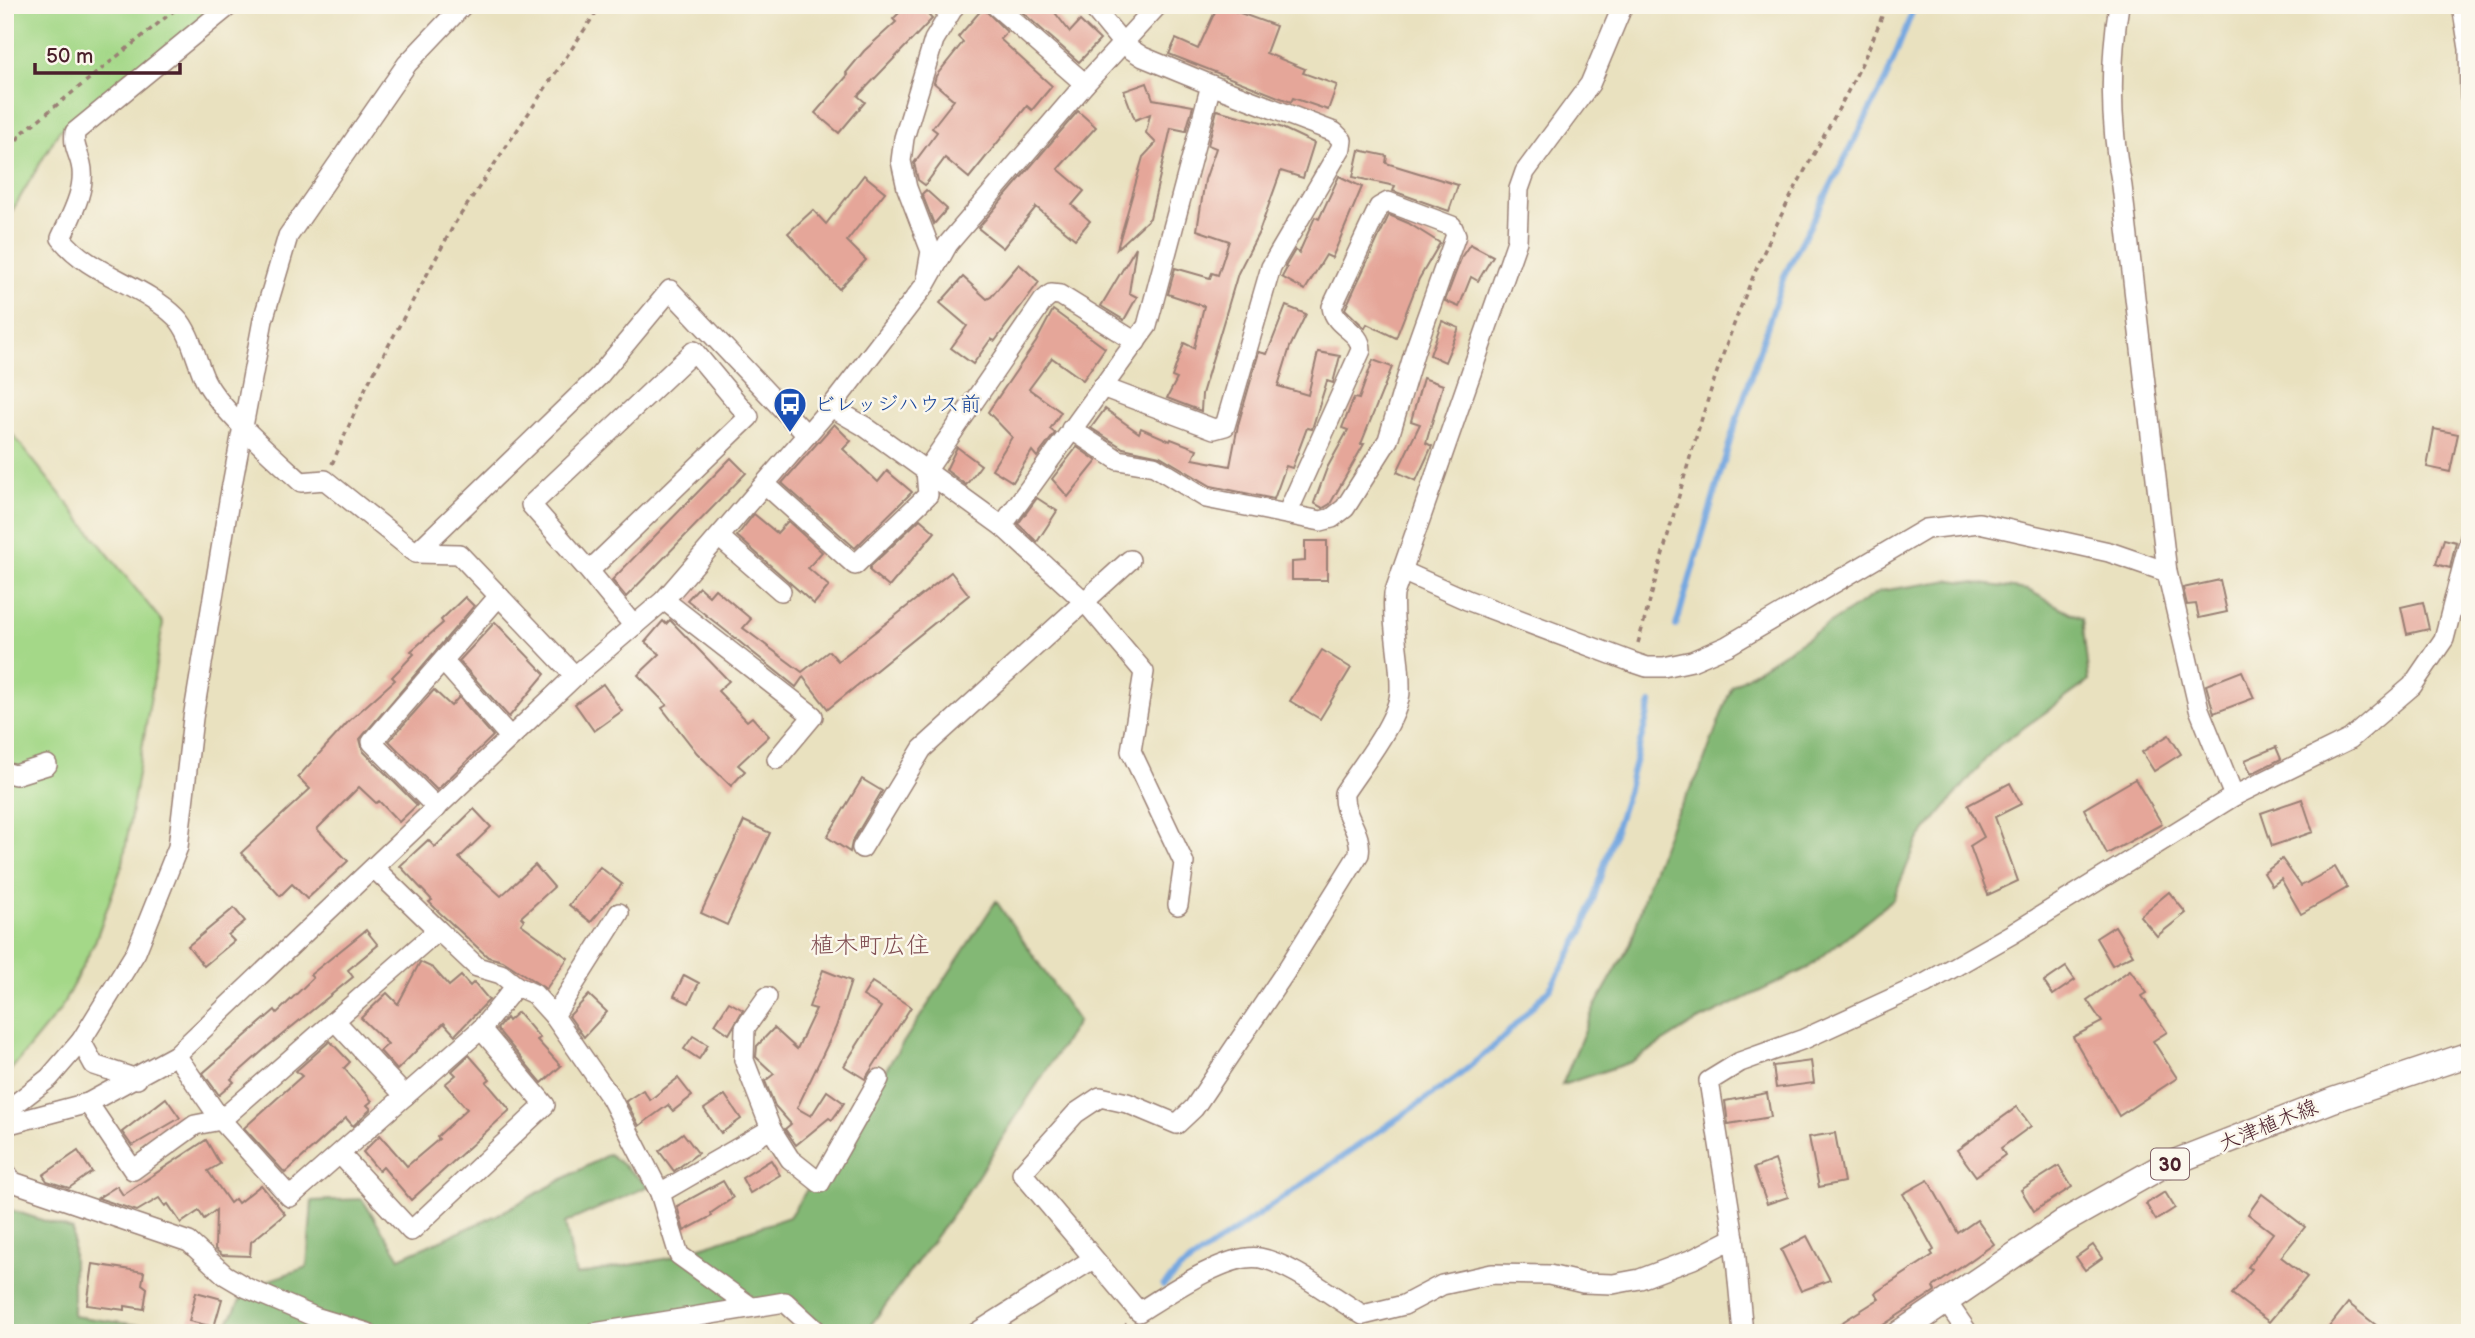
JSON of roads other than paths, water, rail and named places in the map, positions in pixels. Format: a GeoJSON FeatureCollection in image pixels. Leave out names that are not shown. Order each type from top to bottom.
{"type":"FeatureCollection","features":[{"type":"Feature","properties":{"kind":"main road","name":"大津植木線"},"geometry":{"type":"LineString","coordinates":[[1899,1333],[2063,1222],[2159,1168],[2333,1100],[2470,1054]]}},
{"type":"Feature","properties":{"kind":"street"},"geometry":{"type":"LineString","coordinates":[[230,5],[75,132],[73,148],[82,165],[80,192],[61,238],[73,254],[99,267],[177,317],[206,382],[243,426],[301,482],[325,480],[416,553],[459,554],[575,676]]}},
{"type":"Feature","properties":{"kind":"street"},"geometry":{"type":"LineString","coordinates":[[5,1112],[49,1078],[81,1041],[136,952],[178,848],[194,718],[243,426],[263,320],[288,236],[407,64],[463,5]]}},
{"type":"Feature","properties":{"kind":"street"},"geometry":{"type":"LineString","coordinates":[[925,285],[931,251],[907,188],[901,161],[904,138],[934,40],[955,5]]}},
{"type":"Feature","properties":{"kind":"street"},"geometry":{"type":"LineString","coordinates":[[995,5],[1086,84]]}},
{"type":"Feature","properties":{"kind":"street"},"geometry":{"type":"LineString","coordinates":[[1091,5],[1124,45],[1143,57],[1334,132],[1342,140],[1341,148],[1271,267],[1225,426],[1214,429],[1102,387]]}},
{"type":"Feature","properties":{"kind":"street"},"geometry":{"type":"LineString","coordinates":[[5,1125],[88,1103],[176,1055],[375,869],[575,676],[664,600],[831,407],[925,285],[948,244],[1158,5]]}},
{"type":"Feature","properties":{"kind":"street"},"geometry":{"type":"LineString","coordinates":[[1623,5],[1590,84],[1525,172],[1519,189],[1517,241],[1394,594],[1392,620],[1401,691],[1396,711],[1344,793],[1343,805],[1361,844],[1359,854],[1194,1108],[1177,1124],[1127,1103],[1100,1097],[1076,1113],[1022,1173],[1139,1312],[1201,1274],[1258,1258],[1278,1264],[1363,1315],[1404,1305],[1442,1285],[1492,1274],[1549,1275],[1583,1283],[1613,1284],[1640,1279],[1693,1259],[1734,1238]]}},
{"type":"Feature","properties":{"kind":"street"},"geometry":{"type":"LineString","coordinates":[[2119,5],[2111,79],[2113,142],[2122,186],[2166,572],[2199,709],[2234,796]]}},
{"type":"Feature","properties":{"kind":"street"},"geometry":{"type":"LineString","coordinates":[[2465,9],[2470,97]]}},
{"type":"Feature","properties":{"kind":"street"},"geometry":{"type":"LineString","coordinates":[[1002,526],[1147,326],[1211,85]]}},
{"type":"Feature","properties":{"kind":"street"},"geometry":{"type":"LineString","coordinates":[[1071,429],[1118,460],[1154,466],[1206,498],[1321,521],[1332,518],[1345,508],[1388,440],[1415,350],[1456,235],[1452,226],[1388,202],[1379,207],[1332,307],[1337,322],[1358,339],[1361,350],[1287,514]]}},
{"type":"Feature","properties":{"kind":"street"},"geometry":{"type":"LineString","coordinates":[[416,553],[598,377],[670,290],[807,435]]}},
{"type":"Feature","properties":{"kind":"street"},"geometry":{"type":"LineString","coordinates":[[765,484],[855,565],[928,495],[926,471],[1043,301],[1051,294],[1060,295],[1136,342]]}},
{"type":"Feature","properties":{"kind":"street"},"geometry":{"type":"LineString","coordinates":[[589,571],[749,417],[694,351],[531,505],[634,626]]}},
{"type":"Feature","properties":{"kind":"street"},"geometry":{"type":"LineString","coordinates":[[831,407],[1002,526],[1085,602],[1144,672],[1131,751],[1184,863],[1178,905]]}},
{"type":"Feature","properties":{"kind":"street"},"geometry":{"type":"LineString","coordinates":[[1402,571],[1467,600],[1647,667],[1692,662],[1727,646],[1926,530],[1951,524],[1979,523],[2057,540],[2109,552],[2166,572]]}},
{"type":"Feature","properties":{"kind":"street"},"geometry":{"type":"LineString","coordinates":[[719,537],[781,591]]}},
{"type":"Feature","properties":{"kind":"street"},"geometry":{"type":"LineString","coordinates":[[1743,1333],[1734,1238],[1709,1081],[1740,1062],[1804,1039],[1926,983],[2012,934],[2234,796],[2350,739],[2412,686],[2444,639],[2470,538]]}},
{"type":"Feature","properties":{"kind":"street"},"geometry":{"type":"LineString","coordinates":[[862,848],[922,749],[1130,560]]}},
{"type":"Feature","properties":{"kind":"street"},"geometry":{"type":"LineString","coordinates":[[437,808],[372,742],[499,596]]}},
{"type":"Feature","properties":{"kind":"street"},"geometry":{"type":"LineString","coordinates":[[664,600],[813,716],[777,760]]}},
{"type":"Feature","properties":{"kind":"street"},"geometry":{"type":"LineString","coordinates":[[443,661],[510,737]]}},
{"type":"Feature","properties":{"kind":"street"},"geometry":{"type":"LineString","coordinates":[[5,772],[15,775],[47,765]]}},
{"type":"Feature","properties":{"kind":"street"},"geometry":{"type":"LineString","coordinates":[[375,869],[477,967],[501,974],[516,986],[534,994],[554,1016],[611,1098],[660,1193],[679,1255],[751,1307]]}},
{"type":"Feature","properties":{"kind":"street"},"geometry":{"type":"LineString","coordinates":[[554,1016],[619,913]]}},
{"type":"Feature","properties":{"kind":"street"},"geometry":{"type":"LineString","coordinates":[[88,1103],[133,1170],[195,1125],[221,1120],[336,1023],[438,930]]}},
{"type":"Feature","properties":{"kind":"street"},"geometry":{"type":"LineString","coordinates":[[176,1055],[221,1120],[290,1197],[481,1029],[516,986]]}},
{"type":"Feature","properties":{"kind":"street"},"geometry":{"type":"LineString","coordinates":[[767,997],[745,1028],[744,1060],[771,1129],[790,1159],[820,1183],[879,1079]]}},
{"type":"Feature","properties":{"kind":"street"},"geometry":{"type":"LineString","coordinates":[[336,1023],[405,1096]]}},
{"type":"Feature","properties":{"kind":"street"},"geometry":{"type":"LineString","coordinates":[[340,1154],[411,1231],[545,1105],[481,1029]]}},
{"type":"Feature","properties":{"kind":"street"},"geometry":{"type":"LineString","coordinates":[[81,1041],[93,1065],[136,1079]]}},
{"type":"Feature","properties":{"kind":"street"},"geometry":{"type":"LineString","coordinates":[[660,1193],[771,1129]]}},
{"type":"Feature","properties":{"kind":"street"},"geometry":{"type":"LineString","coordinates":[[5,1171],[13,1182],[189,1242],[225,1275],[247,1288],[315,1317],[368,1333]]}},
{"type":"Feature","properties":{"kind":"street"},"geometry":{"type":"LineString","coordinates":[[976,1333],[1093,1259]]}},
{"type":"Feature","properties":{"kind":"street"},"geometry":{"type":"LineString","coordinates":[[1946,1301],[1968,1333]]}},
{"type":"Feature","properties":{"kind":"street"},"geometry":{"type":"LineString","coordinates":[[594,1333],[785,1302],[819,1333]]}},
{"type":"Feature","properties":{"kind":"waterway"},"geometry":{"type":"LineString","coordinates":[[1676,626],[1733,431],[1784,276],[1886,79],[1915,5]]}},
{"type":"Feature","properties":{"kind":"waterway"},"geometry":{"type":"LineString","coordinates":[[1163,1286],[1180,1269],[1456,1078],[1500,1041],[1551,987],[1583,931],[1624,803],[1651,703]]}},
{"type":"Feature","properties":{"kind":"place","name":"ビレッジハウス前"},"geometry":{"type":"Point","coordinates":[790,434]}},
{"type":"Feature","properties":{"kind":"district","name":"植木町広住"},"geometry":{"type":"Point","coordinates":[870,945]}}]}
